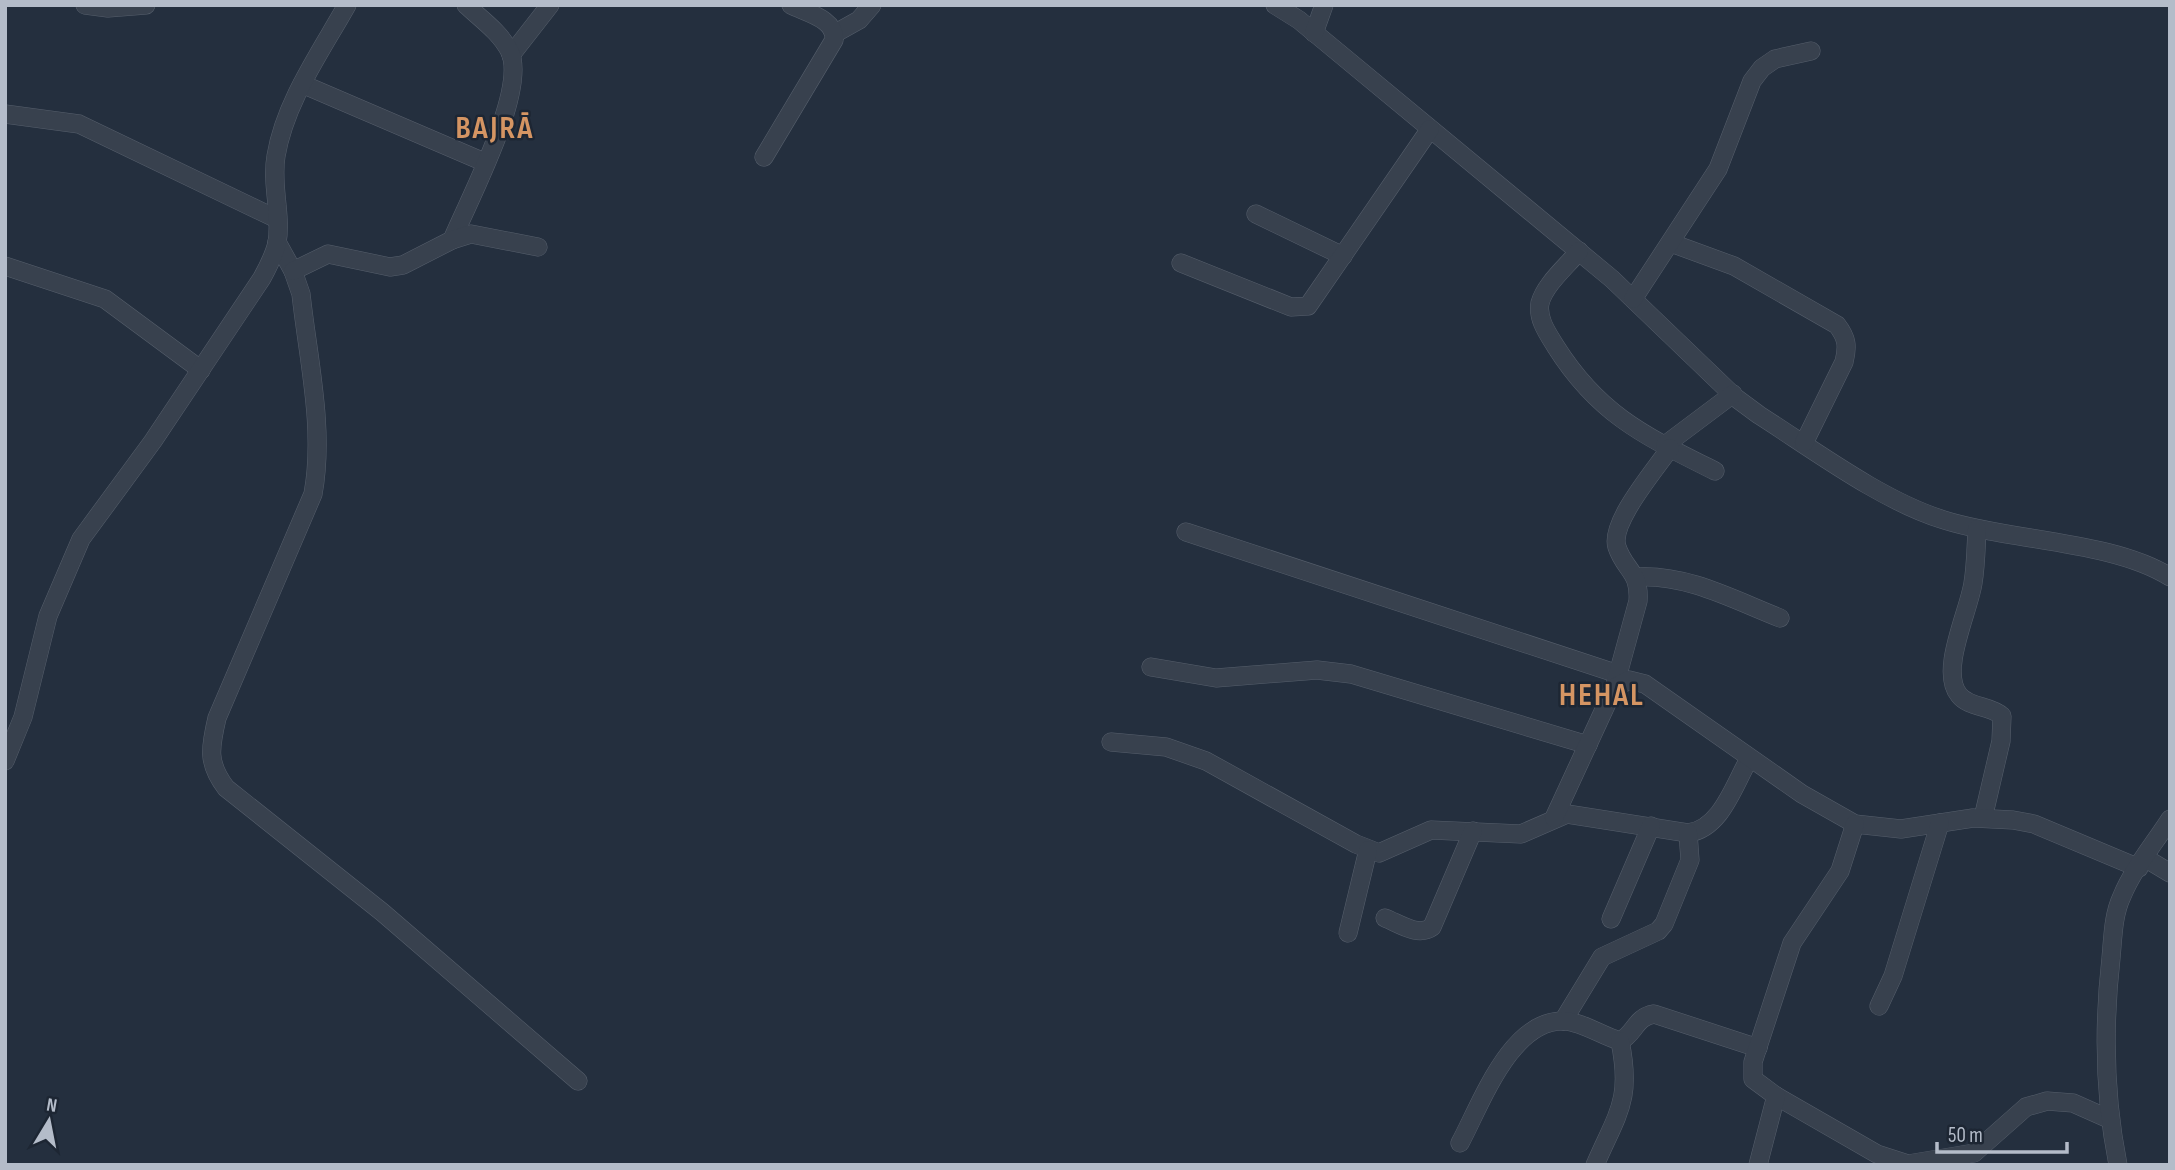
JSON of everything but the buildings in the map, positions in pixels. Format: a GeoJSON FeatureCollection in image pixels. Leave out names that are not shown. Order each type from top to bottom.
{"type":"FeatureCollection","features":[{"type":"Feature","properties":{"kind":"street"},"geometry":{"type":"LineString","coordinates":[[85,5],[108,8],[146,5]]}},
{"type":"Feature","properties":{"kind":"street"},"geometry":{"type":"LineString","coordinates":[[5,761],[26,706],[48,616],[81,539],[201,370],[262,278],[277,242],[275,159],[287,115],[347,5]]}},
{"type":"Feature","properties":{"kind":"street"},"geometry":{"type":"LineString","coordinates":[[452,240],[512,90],[511,55],[497,35],[466,5]]}},
{"type":"Feature","properties":{"kind":"street"},"geometry":{"type":"LineString","coordinates":[[511,55],[550,5]]}},
{"type":"Feature","properties":{"kind":"street"},"geometry":{"type":"LineString","coordinates":[[764,157],[834,40],[834,34],[826,22],[791,5]]}},
{"type":"Feature","properties":{"kind":"street"},"geometry":{"type":"LineString","coordinates":[[834,34],[859,20],[872,5]]}},
{"type":"Feature","properties":{"kind":"street"},"geometry":{"type":"LineString","coordinates":[[1275,5],[1314,33],[1579,251],[1733,394],[1804,443],[1911,508],[1977,529],[2121,557],[2157,569],[2170,577]]}},
{"type":"Feature","properties":{"kind":"street"},"geometry":{"type":"LineString","coordinates":[[1314,33],[1324,5]]}},
{"type":"Feature","properties":{"kind":"street"},"geometry":{"type":"LineString","coordinates":[[1633,299],[1718,169],[1752,81],[1762,68],[1775,59],[1811,51]]}},
{"type":"Feature","properties":{"kind":"street"},"geometry":{"type":"LineString","coordinates":[[302,84],[485,162]]}},
{"type":"Feature","properties":{"kind":"street"},"geometry":{"type":"LineString","coordinates":[[5,114],[79,124],[277,219]]}},
{"type":"Feature","properties":{"kind":"street"},"geometry":{"type":"LineString","coordinates":[[1181,263],[1301,309],[1314,299],[1430,129]]}},
{"type":"Feature","properties":{"kind":"street"},"geometry":{"type":"LineString","coordinates":[[1256,214],[1343,256]]}},
{"type":"Feature","properties":{"kind":"street"},"geometry":{"type":"LineString","coordinates":[[293,271],[328,254],[390,267],[403,265],[452,240],[471,234],[538,247]]}},
{"type":"Feature","properties":{"kind":"street"},"geometry":{"type":"LineString","coordinates":[[277,242],[293,271],[302,305],[318,444],[317,471],[313,494],[217,718],[211,745],[213,771],[226,788],[382,912],[578,1082]]}},
{"type":"Feature","properties":{"kind":"street"},"geometry":{"type":"LineString","coordinates":[[1671,243],[1754,276],[1837,325],[1845,336],[1848,348],[1844,362],[1804,443]]}},
{"type":"Feature","properties":{"kind":"street"},"geometry":{"type":"LineString","coordinates":[[1579,251],[1545,292],[1540,303],[1540,316],[1546,332],[1569,368],[1604,408],[1667,447],[1715,471]]}},
{"type":"Feature","properties":{"kind":"street"},"geometry":{"type":"LineString","coordinates":[[5,266],[105,299],[201,370]]}},
{"type":"Feature","properties":{"kind":"street"},"geometry":{"type":"LineString","coordinates":[[1554,818],[1616,681],[1639,601],[1637,577],[1617,547],[1617,526],[1667,447],[1733,394]]}},
{"type":"Feature","properties":{"kind":"street"},"geometry":{"type":"LineString","coordinates":[[1977,529],[1973,585],[1953,660],[1952,680],[1958,694],[1966,701],[1996,711],[2002,716],[2003,728],[1983,818]]}},
{"type":"Feature","properties":{"kind":"street"},"geometry":{"type":"LineString","coordinates":[[1185,532],[1616,681],[1629,680],[1645,684],[1749,759],[1836,815],[1855,824],[1901,829],[1983,818],[2034,824],[2170,873]]}},
{"type":"Feature","properties":{"kind":"street"},"geometry":{"type":"LineString","coordinates":[[1637,577],[1667,577],[1780,618]]}},
{"type":"Feature","properties":{"kind":"street"},"geometry":{"type":"LineString","coordinates":[[1151,667],[1216,678],[1317,670],[1351,674],[1588,745]]}},
{"type":"Feature","properties":{"kind":"street"},"geometry":{"type":"LineString","coordinates":[[1111,741],[1166,747],[1206,761],[1378,853],[1431,830],[1521,834],[1554,818],[1580,814],[1688,833],[1710,826],[1749,759]]}},
{"type":"Feature","properties":{"kind":"street"},"geometry":{"type":"LineString","coordinates":[[2118,1165],[2109,1119],[2105,1009],[2115,918],[2122,895],[2170,819]]}},
{"type":"Feature","properties":{"kind":"street"},"geometry":{"type":"LineString","coordinates":[[1880,1006],[1893,976],[1940,823]]}},
{"type":"Feature","properties":{"kind":"street"},"geometry":{"type":"LineString","coordinates":[[1855,824],[1840,871],[1792,943],[1758,1048],[1751,1073],[1753,1079],[1776,1096],[1877,1154],[1908,1164],[1974,1153],[2026,1107],[2047,1101],[2073,1103],[2109,1119]]}},
{"type":"Feature","properties":{"kind":"street"},"geometry":{"type":"LineString","coordinates":[[1611,919],[1651,826]]}},
{"type":"Feature","properties":{"kind":"street"},"geometry":{"type":"LineString","coordinates":[[1385,918],[1418,931],[1426,932],[1432,927],[1473,831]]}},
{"type":"Feature","properties":{"kind":"street"},"geometry":{"type":"LineString","coordinates":[[1563,1021],[1602,957],[1658,931],[1664,924],[1690,860],[1688,833]]}},
{"type":"Feature","properties":{"kind":"street"},"geometry":{"type":"LineString","coordinates":[[1348,933],[1368,850]]}},
{"type":"Feature","properties":{"kind":"street"},"geometry":{"type":"LineString","coordinates":[[1460,1143],[1509,1052],[1531,1030],[1563,1021],[1620,1041],[1627,1038],[1639,1019],[1654,1014],[1758,1048]]}},
{"type":"Feature","properties":{"kind":"street"},"geometry":{"type":"LineString","coordinates":[[1595,1165],[1624,1099],[1626,1069],[1620,1041]]}},
{"type":"Feature","properties":{"kind":"street"},"geometry":{"type":"LineString","coordinates":[[1758,1165],[1776,1096]]}},
{"type":"Feature","properties":{"kind":"district","name":"BAJRĀ"},"geometry":{"type":"Point","coordinates":[495,128]}},
{"type":"Feature","properties":{"kind":"district","name":"HEHAL"},"geometry":{"type":"Point","coordinates":[1602,695]}}]}
